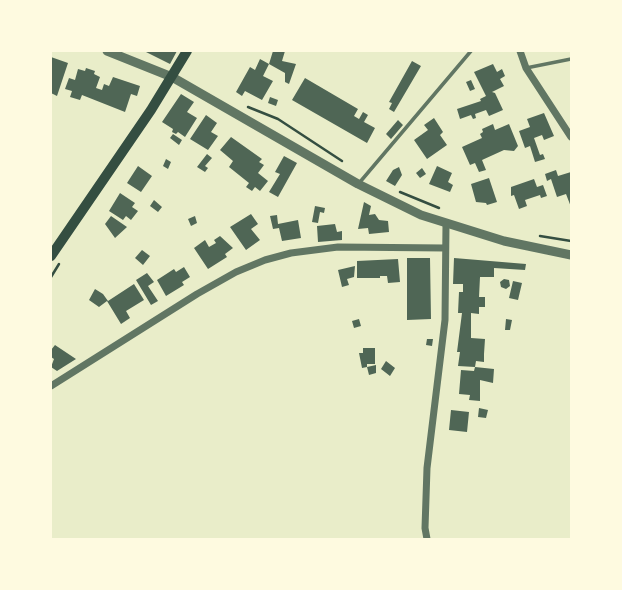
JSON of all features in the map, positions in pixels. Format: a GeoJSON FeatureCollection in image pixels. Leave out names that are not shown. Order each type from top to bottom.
{"type":"FeatureCollection","features":[{"type":"Feature","properties":{"kind":"main road"},"geometry":{"type":"LineString","coordinates":[[51,256],[187,51]]}},
{"type":"Feature","properties":{"kind":"street"},"geometry":{"type":"LineString","coordinates":[[107,51],[172,77],[358,184],[421,215],[504,241],[571,255]]}},
{"type":"Feature","properties":{"kind":"street"},"geometry":{"type":"LineString","coordinates":[[520,51],[526,68],[571,137]]}},
{"type":"Feature","properties":{"kind":"street"},"geometry":{"type":"LineString","coordinates":[[427,539],[427,468],[445,320],[446,224]]}},
{"type":"Feature","properties":{"kind":"street"},"geometry":{"type":"LineString","coordinates":[[51,386],[220,280],[265,260],[291,253],[338,247],[445,248]]}},
{"type":"Feature","properties":{"kind":"lane"},"geometry":{"type":"LineString","coordinates":[[358,184],[471,51]]}},
{"type":"Feature","properties":{"kind":"lane"},"geometry":{"type":"LineString","coordinates":[[526,68],[571,59]]}},
{"type":"Feature","properties":{"kind":"path"},"geometry":{"type":"LineString","coordinates":[[278,119],[343,162]]}},
{"type":"Feature","properties":{"kind":"path"},"geometry":{"type":"LineString","coordinates":[[398,191],[443,210]]}},
{"type":"Feature","properties":{"kind":"path"},"geometry":{"type":"LineString","coordinates":[[536,236],[571,241]]}},
{"type":"Feature","properties":{"kind":"building"},"geometry":{"type":"Polygon","coordinates":[[[144,51],[177,51],[170,64],[144,51]]]}},
{"type":"Feature","properties":{"kind":"building"},"geometry":{"type":"Polygon","coordinates":[[[273,51],[285,51],[282,61],[296,64],[289,84],[285,82],[285,73],[269,64],[273,51]]]}},
{"type":"Feature","properties":{"kind":"building"},"geometry":{"type":"Polygon","coordinates":[[[51,57],[68,63],[57,96],[51,93],[51,57]]]}},
{"type":"Feature","properties":{"kind":"building"},"geometry":{"type":"Polygon","coordinates":[[[260,59],[269,64],[263,76],[273,81],[262,100],[245,91],[242,96],[236,92],[250,67],[255,70],[260,59]]]}},
{"type":"Feature","properties":{"kind":"building"},"geometry":{"type":"Polygon","coordinates":[[[412,61],[421,66],[394,112],[389,109],[392,103],[389,102],[412,61]]]}},
{"type":"Feature","properties":{"kind":"building"},"geometry":{"type":"Polygon","coordinates":[[[493,64],[497,72],[502,69],[505,76],[500,79],[504,86],[492,92],[503,110],[489,116],[486,110],[475,114],[476,118],[473,119],[471,115],[460,119],[457,109],[481,101],[480,99],[486,96],[474,72],[493,64]]]}},
{"type":"Feature","properties":{"kind":"building"},"geometry":{"type":"Polygon","coordinates":[[[86,68],[95,71],[94,74],[100,77],[96,88],[102,90],[104,84],[109,86],[113,77],[140,86],[137,96],[131,94],[125,112],[82,95],[80,100],[70,97],[72,91],[65,89],[69,78],[75,80],[78,69],[85,71],[86,68]]]}},
{"type":"Feature","properties":{"kind":"building"},"geometry":{"type":"Polygon","coordinates":[[[305,78],[358,109],[354,116],[359,119],[363,112],[368,115],[364,122],[375,128],[367,143],[292,100],[305,78]]]}},
{"type":"Feature","properties":{"kind":"building"},"geometry":{"type":"Polygon","coordinates":[[[471,80],[475,89],[470,91],[466,82],[471,80]]]}},
{"type":"Feature","properties":{"kind":"building"},"geometry":{"type":"Polygon","coordinates":[[[181,94],[194,102],[187,112],[197,118],[185,137],[178,132],[172,132],[173,129],[162,122],[181,94]]]}},
{"type":"Feature","properties":{"kind":"building"},"geometry":{"type":"Polygon","coordinates":[[[270,97],[278,100],[276,106],[268,103],[270,97]]]}},
{"type":"Feature","properties":{"kind":"building"},"geometry":{"type":"Polygon","coordinates":[[[544,113],[554,136],[544,140],[542,135],[534,138],[540,155],[543,154],[545,159],[535,162],[530,146],[525,148],[519,131],[530,127],[527,119],[544,113]]]}},
{"type":"Feature","properties":{"kind":"building"},"geometry":{"type":"Polygon","coordinates":[[[206,115],[217,123],[211,132],[218,136],[208,150],[190,139],[206,115]]]}},
{"type":"Feature","properties":{"kind":"building"},"geometry":{"type":"Polygon","coordinates":[[[434,118],[447,145],[427,159],[414,140],[428,130],[424,125],[434,118]]]}},
{"type":"Feature","properties":{"kind":"building"},"geometry":{"type":"Polygon","coordinates":[[[398,120],[403,125],[391,139],[386,134],[398,120]]]}},
{"type":"Feature","properties":{"kind":"building"},"geometry":{"type":"Polygon","coordinates":[[[493,124],[495,130],[509,124],[518,146],[514,151],[504,150],[482,160],[486,170],[479,172],[475,163],[470,165],[462,147],[482,138],[482,129],[493,124]]]}},
{"type":"Feature","properties":{"kind":"building"},"geometry":{"type":"Polygon","coordinates":[[[173,134],[182,140],[179,145],[170,138],[173,134]]]}},
{"type":"Feature","properties":{"kind":"building"},"geometry":{"type":"Polygon","coordinates":[[[231,137],[262,159],[259,162],[264,165],[258,173],[268,181],[260,191],[255,187],[252,191],[246,187],[249,183],[229,167],[233,161],[220,150],[231,137]]]}},
{"type":"Feature","properties":{"kind":"building"},"geometry":{"type":"Polygon","coordinates":[[[207,154],[212,158],[205,166],[208,168],[205,172],[197,167],[207,154]]]}},
{"type":"Feature","properties":{"kind":"building"},"geometry":{"type":"Polygon","coordinates":[[[284,156],[297,163],[278,197],[269,192],[280,174],[275,172],[284,156]]]}},
{"type":"Feature","properties":{"kind":"building"},"geometry":{"type":"Polygon","coordinates":[[[166,159],[171,162],[168,169],[163,166],[166,159]]]}},
{"type":"Feature","properties":{"kind":"building"},"geometry":{"type":"Polygon","coordinates":[[[138,166],[152,176],[141,192],[127,183],[138,166]]]}},
{"type":"Feature","properties":{"kind":"building"},"geometry":{"type":"Polygon","coordinates":[[[437,166],[452,173],[448,182],[453,185],[450,192],[429,184],[437,166]]]}},
{"type":"Feature","properties":{"kind":"building"},"geometry":{"type":"Polygon","coordinates":[[[399,167],[402,175],[395,186],[386,181],[393,170],[399,167]]]}},
{"type":"Feature","properties":{"kind":"building"},"geometry":{"type":"Polygon","coordinates":[[[422,168],[426,174],[420,178],[416,173],[422,168]]]}},
{"type":"Feature","properties":{"kind":"building"},"geometry":{"type":"Polygon","coordinates":[[[556,170],[558,176],[571,172],[571,207],[566,194],[557,197],[551,179],[547,181],[545,174],[556,170]]]}},
{"type":"Feature","properties":{"kind":"building"},"geometry":{"type":"Polygon","coordinates":[[[489,178],[497,202],[487,205],[476,202],[471,184],[489,178]]]}},
{"type":"Feature","properties":{"kind":"building"},"geometry":{"type":"Polygon","coordinates":[[[534,179],[537,187],[543,185],[547,196],[541,198],[540,195],[525,200],[527,206],[519,209],[514,195],[511,196],[511,187],[534,179]]]}},
{"type":"Feature","properties":{"kind":"building"},"geometry":{"type":"Polygon","coordinates":[[[120,193],[135,203],[132,207],[138,211],[131,220],[126,216],[123,220],[109,211],[120,193]]]}},
{"type":"Feature","properties":{"kind":"building"},"geometry":{"type":"Polygon","coordinates":[[[154,200],[162,207],[158,212],[150,206],[154,200]]]}},
{"type":"Feature","properties":{"kind":"building"},"geometry":{"type":"Polygon","coordinates":[[[364,202],[371,206],[369,215],[375,214],[379,220],[388,221],[389,232],[369,234],[368,228],[358,229],[364,202]]]}},
{"type":"Feature","properties":{"kind":"building"},"geometry":{"type":"Polygon","coordinates":[[[315,206],[325,208],[324,213],[320,212],[318,223],[312,222],[315,206]]]}},
{"type":"Feature","properties":{"kind":"building"},"geometry":{"type":"Polygon","coordinates":[[[251,214],[258,224],[251,229],[260,240],[246,250],[230,227],[251,214]]]}},
{"type":"Feature","properties":{"kind":"building"},"geometry":{"type":"Polygon","coordinates":[[[277,215],[278,224],[298,220],[301,238],[282,241],[279,228],[273,229],[270,216],[277,215]]]}},
{"type":"Feature","properties":{"kind":"building"},"geometry":{"type":"Polygon","coordinates":[[[111,216],[127,227],[115,238],[105,224],[111,216]]]}},
{"type":"Feature","properties":{"kind":"building"},"geometry":{"type":"Polygon","coordinates":[[[195,216],[197,223],[191,226],[188,219],[195,216]]]}},
{"type":"Feature","properties":{"kind":"building"},"geometry":{"type":"Polygon","coordinates":[[[335,224],[337,232],[342,231],[342,240],[318,242],[317,226],[335,224]]]}},
{"type":"Feature","properties":{"kind":"building"},"geometry":{"type":"Polygon","coordinates":[[[220,236],[233,248],[225,254],[227,257],[208,269],[194,248],[205,240],[209,247],[216,243],[214,240],[220,236]]]}},
{"type":"Feature","properties":{"kind":"building"},"geometry":{"type":"Polygon","coordinates":[[[142,250],[150,256],[143,265],[135,258],[142,250]]]}},
{"type":"Feature","properties":{"kind":"building"},"geometry":{"type":"Polygon","coordinates":[[[407,258],[430,258],[431,319],[407,320],[407,258]]]}},
{"type":"Feature","properties":{"kind":"building"},"geometry":{"type":"Polygon","coordinates":[[[454,258],[526,264],[525,270],[494,268],[494,277],[480,277],[479,297],[485,297],[485,307],[479,307],[479,314],[471,313],[471,338],[485,339],[484,362],[476,361],[475,367],[458,366],[462,313],[458,313],[459,292],[463,292],[463,284],[453,284],[454,258]]]}},
{"type":"Feature","properties":{"kind":"building"},"geometry":{"type":"Polygon","coordinates":[[[398,259],[400,282],[388,283],[387,276],[357,278],[357,261],[398,259]]]}},
{"type":"Feature","properties":{"kind":"building"},"geometry":{"type":"Polygon","coordinates":[[[355,266],[354,277],[347,279],[349,285],[342,287],[338,270],[355,266]]]}},
{"type":"Feature","properties":{"kind":"building"},"geometry":{"type":"Polygon","coordinates":[[[184,267],[190,277],[182,282],[184,285],[166,296],[157,280],[174,269],[176,272],[184,267]]]}},
{"type":"Feature","properties":{"kind":"building"},"geometry":{"type":"Polygon","coordinates":[[[147,273],[154,282],[148,286],[158,301],[151,305],[136,280],[147,273]]]}},
{"type":"Feature","properties":{"kind":"building"},"geometry":{"type":"Polygon","coordinates":[[[509,280],[510,286],[506,289],[501,287],[500,282],[509,280]]]}},
{"type":"Feature","properties":{"kind":"building"},"geometry":{"type":"Polygon","coordinates":[[[513,281],[522,283],[518,300],[509,298],[513,281]]]}},
{"type":"Feature","properties":{"kind":"building"},"geometry":{"type":"Polygon","coordinates":[[[134,284],[144,300],[126,311],[130,318],[121,324],[107,301],[99,307],[89,300],[95,289],[108,301],[134,284]]]}},
{"type":"Feature","properties":{"kind":"building"},"geometry":{"type":"Polygon","coordinates":[[[359,319],[361,326],[354,328],[352,321],[359,319]]]}},
{"type":"Feature","properties":{"kind":"building"},"geometry":{"type":"Polygon","coordinates":[[[506,319],[512,320],[510,330],[505,330],[506,319]]]}},
{"type":"Feature","properties":{"kind":"building"},"geometry":{"type":"Polygon","coordinates":[[[427,339],[433,339],[432,346],[426,345],[427,339]]]}},
{"type":"Feature","properties":{"kind":"building"},"geometry":{"type":"Polygon","coordinates":[[[55,345],[76,359],[57,371],[51,367],[54,359],[51,357],[51,350],[55,345]]]}},
{"type":"Feature","properties":{"kind":"building"},"geometry":{"type":"Polygon","coordinates":[[[363,348],[375,348],[375,364],[367,364],[367,367],[362,368],[359,353],[363,353],[363,348]]]}},
{"type":"Feature","properties":{"kind":"building"},"geometry":{"type":"Polygon","coordinates":[[[386,361],[395,368],[390,376],[381,369],[386,361]]]}},
{"type":"Feature","properties":{"kind":"building"},"geometry":{"type":"Polygon","coordinates":[[[376,365],[376,373],[369,375],[367,367],[376,365]]]}},
{"type":"Feature","properties":{"kind":"building"},"geometry":{"type":"Polygon","coordinates":[[[475,367],[494,369],[493,383],[480,380],[480,401],[469,400],[470,395],[459,394],[461,370],[474,371],[475,367]]]}},
{"type":"Feature","properties":{"kind":"building"},"geometry":{"type":"Polygon","coordinates":[[[479,408],[488,410],[486,418],[478,417],[479,408]]]}},
{"type":"Feature","properties":{"kind":"building"},"geometry":{"type":"Polygon","coordinates":[[[451,410],[469,412],[467,432],[449,430],[451,410]]]}}]}
